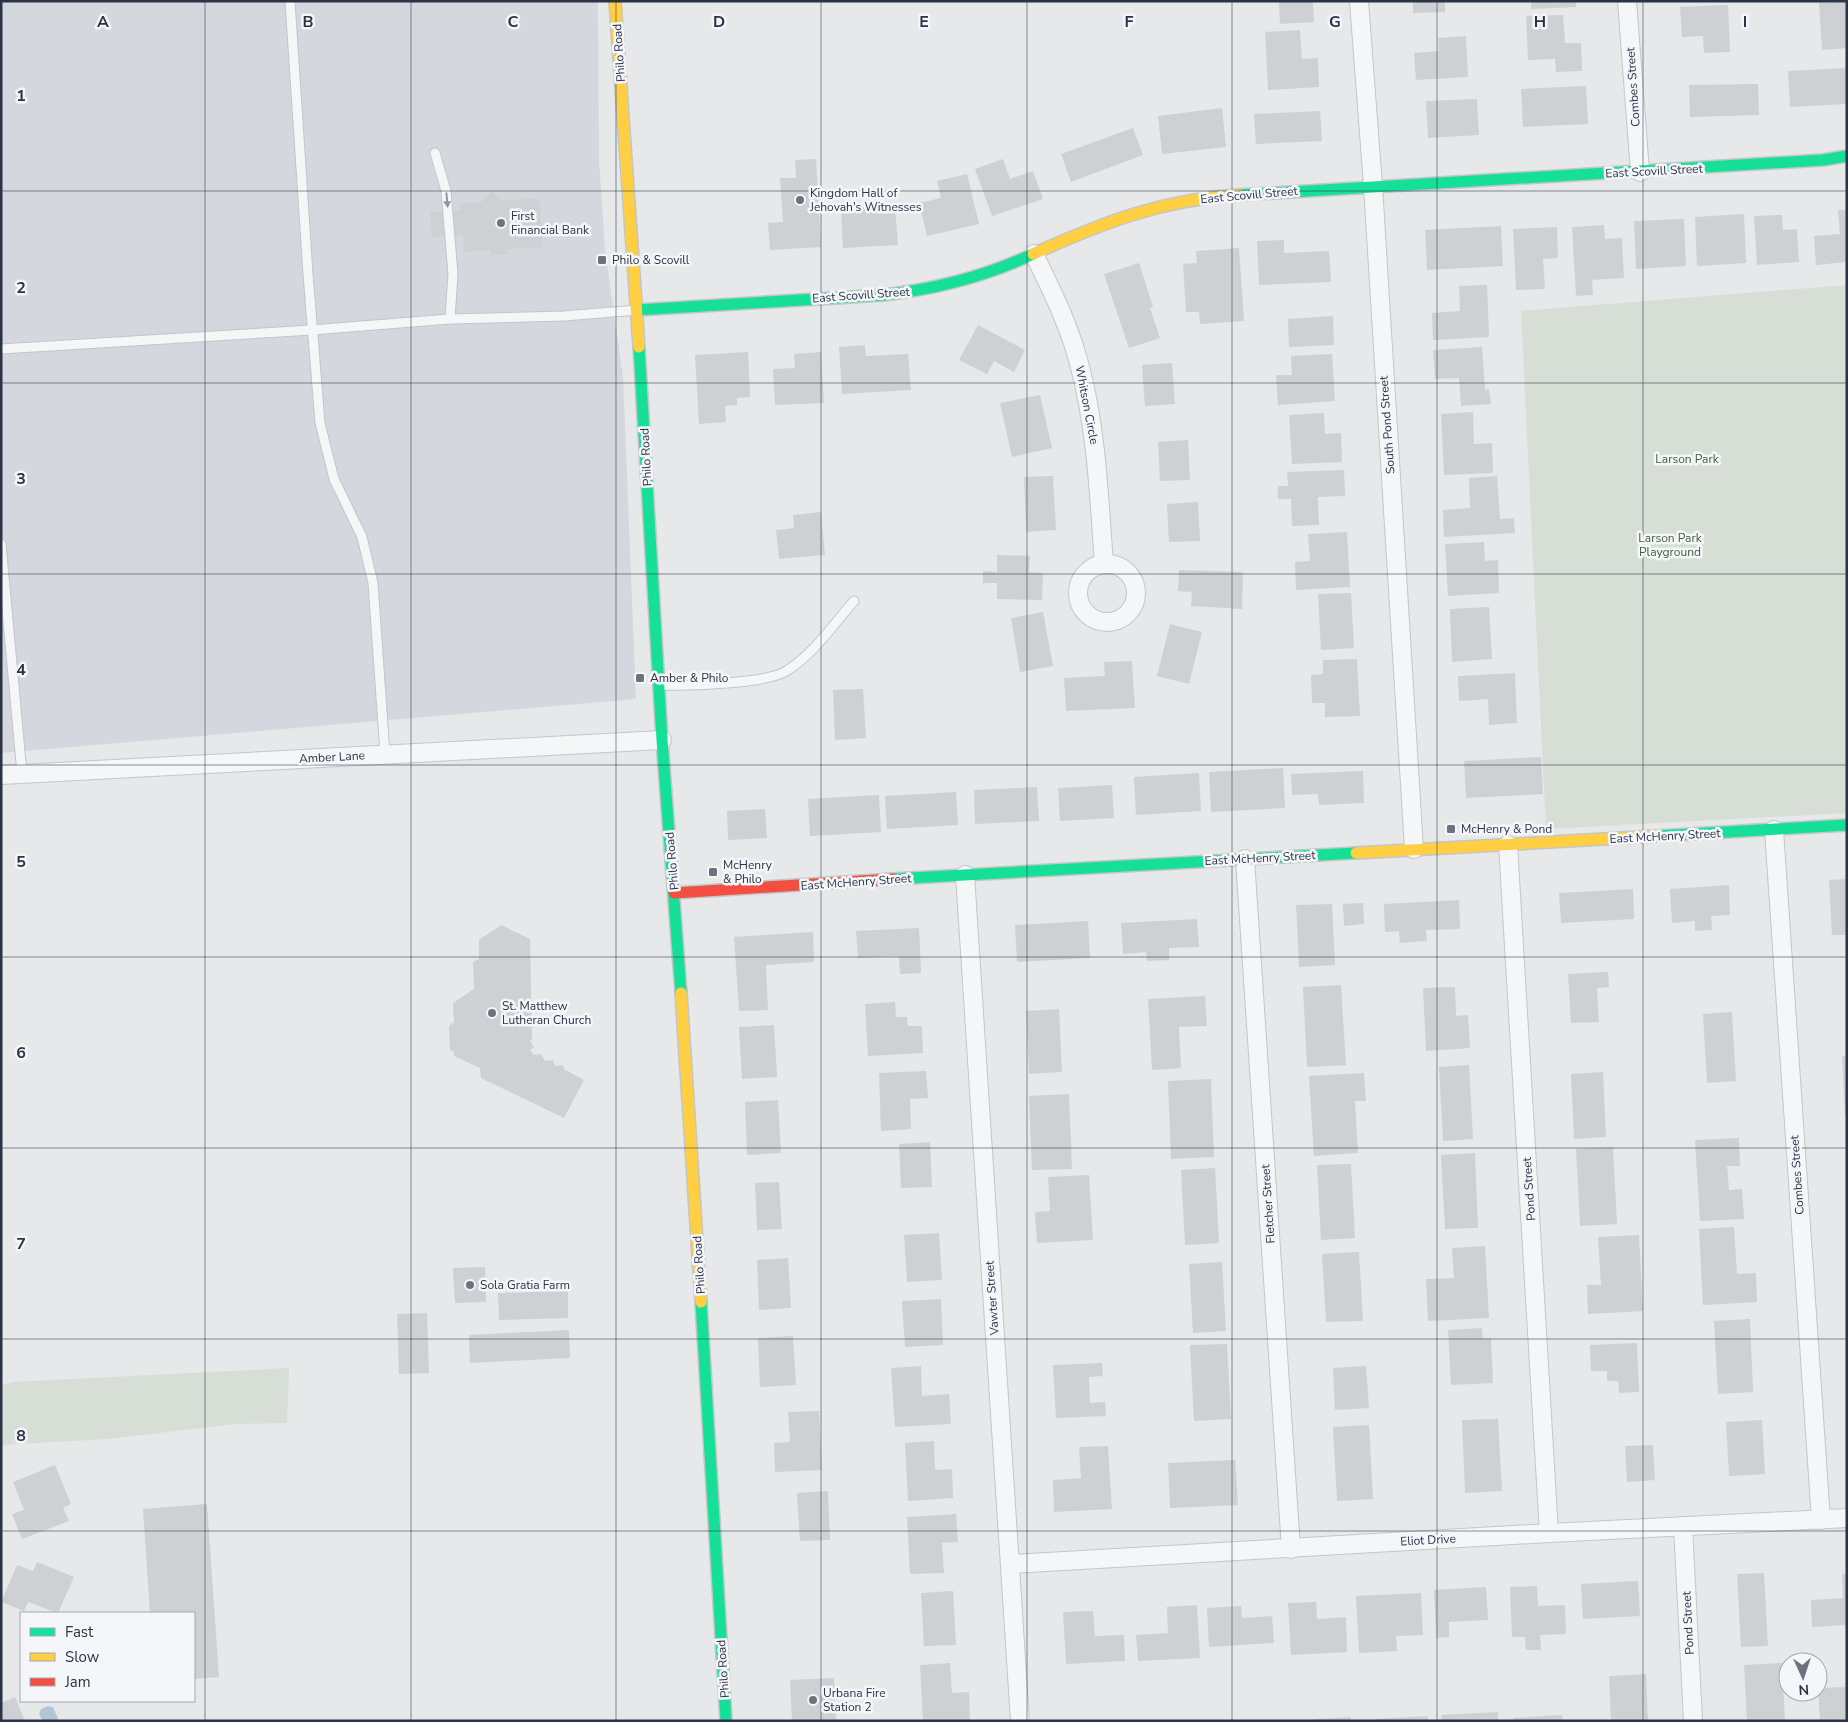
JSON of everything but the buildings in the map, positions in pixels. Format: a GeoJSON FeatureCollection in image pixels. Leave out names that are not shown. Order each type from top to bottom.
{"type":"FeatureCollection","features":[{"type":"Feature","properties":{"kind":"street","name":"Philo Road"},"geometry":{"type":"LineString","coordinates":[[615,1],[637,310],[662,740],[705,1361],[726,1721]]}},
{"type":"Feature","properties":{"kind":"street","name":"South Pond Street"},"geometry":{"type":"LineString","coordinates":[[1359,1],[1373,186],[1414,849]]}},
{"type":"Feature","properties":{"kind":"street","name":"Combes Street"},"geometry":{"type":"LineString","coordinates":[[1627,1],[1640,172]]}},
{"type":"Feature","properties":{"kind":"street","name":"East Scovill Street"},"geometry":{"type":"LineString","coordinates":[[637,310],[883,295],[917,291],[982,275],[1130,214],[1219,196],[1640,172],[1823,160],[1847,156]]}},
{"type":"Feature","properties":{"kind":"street","name":"Whitson Circle"},"geometry":{"type":"LineString","coordinates":[[1034,254],[1067,324],[1080,366],[1090,410],[1104,564]]}},
{"type":"Feature","properties":{"kind":"street","name":"Amber Lane"},"geometry":{"type":"LineString","coordinates":[[1,775],[662,740]]}},
{"type":"Feature","properties":{"kind":"street","name":"East McHenry Street"},"geometry":{"type":"LineString","coordinates":[[674,893],[1847,825]]}},
{"type":"Feature","properties":{"kind":"street","name":"Combes Street"},"geometry":{"type":"LineString","coordinates":[[1774,830],[1821,1520]]}},
{"type":"Feature","properties":{"kind":"street","name":"Pond Street"},"geometry":{"type":"LineString","coordinates":[[1508,844],[1549,1533]]}},
{"type":"Feature","properties":{"kind":"street","name":"Fletcher Street"},"geometry":{"type":"LineString","coordinates":[[1245,859],[1290,1549]]}},
{"type":"Feature","properties":{"kind":"street","name":"Vawter Street"},"geometry":{"type":"LineString","coordinates":[[965,875],[1020,1721]]}},
{"type":"Feature","properties":{"kind":"street","name":"Eliot Drive"},"geometry":{"type":"LineString","coordinates":[[1010,1564],[1847,1518]]}},
{"type":"Feature","properties":{"kind":"street","name":"Pond Street"},"geometry":{"type":"LineString","coordinates":[[1683,1526],[1693,1721]]}},
{"type":"Feature","properties":{"kind":"lane"},"geometry":{"type":"LineString","coordinates":[[290,1],[320,423],[334,479],[362,537],[373,583],[386,754]]}},
{"type":"Feature","properties":{"kind":"lane"},"geometry":{"type":"LineString","coordinates":[[435,153],[446,191],[453,274],[450,319]]}},
{"type":"Feature","properties":{"kind":"lane"},"geometry":{"type":"LineString","coordinates":[[1,349],[312,330],[450,319],[564,316],[637,310]]}},
{"type":"Feature","properties":{"kind":"lane"},"geometry":{"type":"LineString","coordinates":[[1,544],[6,640],[22,774]]}},
{"type":"Feature","properties":{"kind":"lane"},"geometry":{"type":"LineString","coordinates":[[659,685],[685,686],[762,678],[786,672],[805,658],[854,601]]}},
{"type":"Feature","properties":{"kind":"shaded area"},"geometry":{"type":"Polygon","coordinates":[[[1,1],[598,1],[599,160],[605,250],[623,377],[636,699],[1,753],[1,1]]]}},
{"type":"Feature","properties":{"kind":"green space","name":"Larson Park"},"geometry":{"type":"Polygon","coordinates":[[[1847,285],[1847,813],[1546,829],[1521,311],[1847,285]]]}},
{"type":"Feature","properties":{"kind":"green space"},"geometry":{"type":"Polygon","coordinates":[[[289,1368],[287,1423],[235,1424],[108,1439],[1,1445],[1,1385],[13,1382],[289,1368]]]}},
{"type":"Feature","properties":{"kind":"water"},"geometry":{"type":"Polygon","coordinates":[[[48,1706],[53,1707],[59,1721],[43,1721],[39,1714],[41,1709],[48,1706]]]}},
{"type":"Feature","properties":{"kind":"traffic: fast"},"geometry":{"type":"LineString","coordinates":[[1239,195],[1823,160],[1847,156]]}},
{"type":"Feature","properties":{"kind":"traffic: fast"},"geometry":{"type":"LineString","coordinates":[[637,310],[883,295],[959,281],[1033,254]]}},
{"type":"Feature","properties":{"kind":"traffic: fast"},"geometry":{"type":"LineString","coordinates":[[639,347],[662,740],[681,993]]}},
{"type":"Feature","properties":{"kind":"traffic: fast"},"geometry":{"type":"LineString","coordinates":[[1657,836],[1847,825]]}},
{"type":"Feature","properties":{"kind":"traffic: fast"},"geometry":{"type":"LineString","coordinates":[[893,879],[1356,853]]}},
{"type":"Feature","properties":{"kind":"traffic: fast"},"geometry":{"type":"LineString","coordinates":[[701,1302],[726,1721]]}},
{"type":"Feature","properties":{"kind":"traffic: slow"},"geometry":{"type":"LineString","coordinates":[[615,1],[639,347]]}},
{"type":"Feature","properties":{"kind":"traffic: slow"},"geometry":{"type":"LineString","coordinates":[[1033,254],[1133,214],[1211,197],[1239,195]]}},
{"type":"Feature","properties":{"kind":"traffic: slow"},"geometry":{"type":"LineString","coordinates":[[1356,853],[1657,836]]}},
{"type":"Feature","properties":{"kind":"traffic: slow"},"geometry":{"type":"LineString","coordinates":[[681,993],[701,1302]]}},
{"type":"Feature","properties":{"kind":"traffic: jam"},"geometry":{"type":"LineString","coordinates":[[674,893],[893,879]]}},
{"type":"Feature","properties":{"kind":"place","name":"Kingdom Hall of Jehovah's Witnesses"},"geometry":{"type":"Point","coordinates":[800,200]}},
{"type":"Feature","properties":{"kind":"place","name":"First Financial Bank"},"geometry":{"type":"Point","coordinates":[501,223]}},
{"type":"Feature","properties":{"kind":"place","name":"Philo & Scovill"},"geometry":{"type":"Point","coordinates":[602,260]}},
{"type":"Feature","properties":{"kind":"place","name":"Amber & Philo"},"geometry":{"type":"Point","coordinates":[640,678]}},
{"type":"Feature","properties":{"kind":"place","name":"McHenry & Pond"},"geometry":{"type":"Point","coordinates":[1451,829]}},
{"type":"Feature","properties":{"kind":"place","name":"McHenry & Philo"},"geometry":{"type":"Point","coordinates":[713,872]}},
{"type":"Feature","properties":{"kind":"place","name":"St. Matthew Lutheran Church"},"geometry":{"type":"Point","coordinates":[492,1013]}},
{"type":"Feature","properties":{"kind":"place","name":"Sola Gratia Farm"},"geometry":{"type":"Point","coordinates":[470,1285]}},
{"type":"Feature","properties":{"kind":"place","name":"Urbana Fire Station 2"},"geometry":{"type":"Point","coordinates":[813,1700]}},
{"type":"Feature","properties":{"kind":"park label","name":"Larson Park Playground"},"geometry":{"type":"Point","coordinates":[1670,545]}}]}
